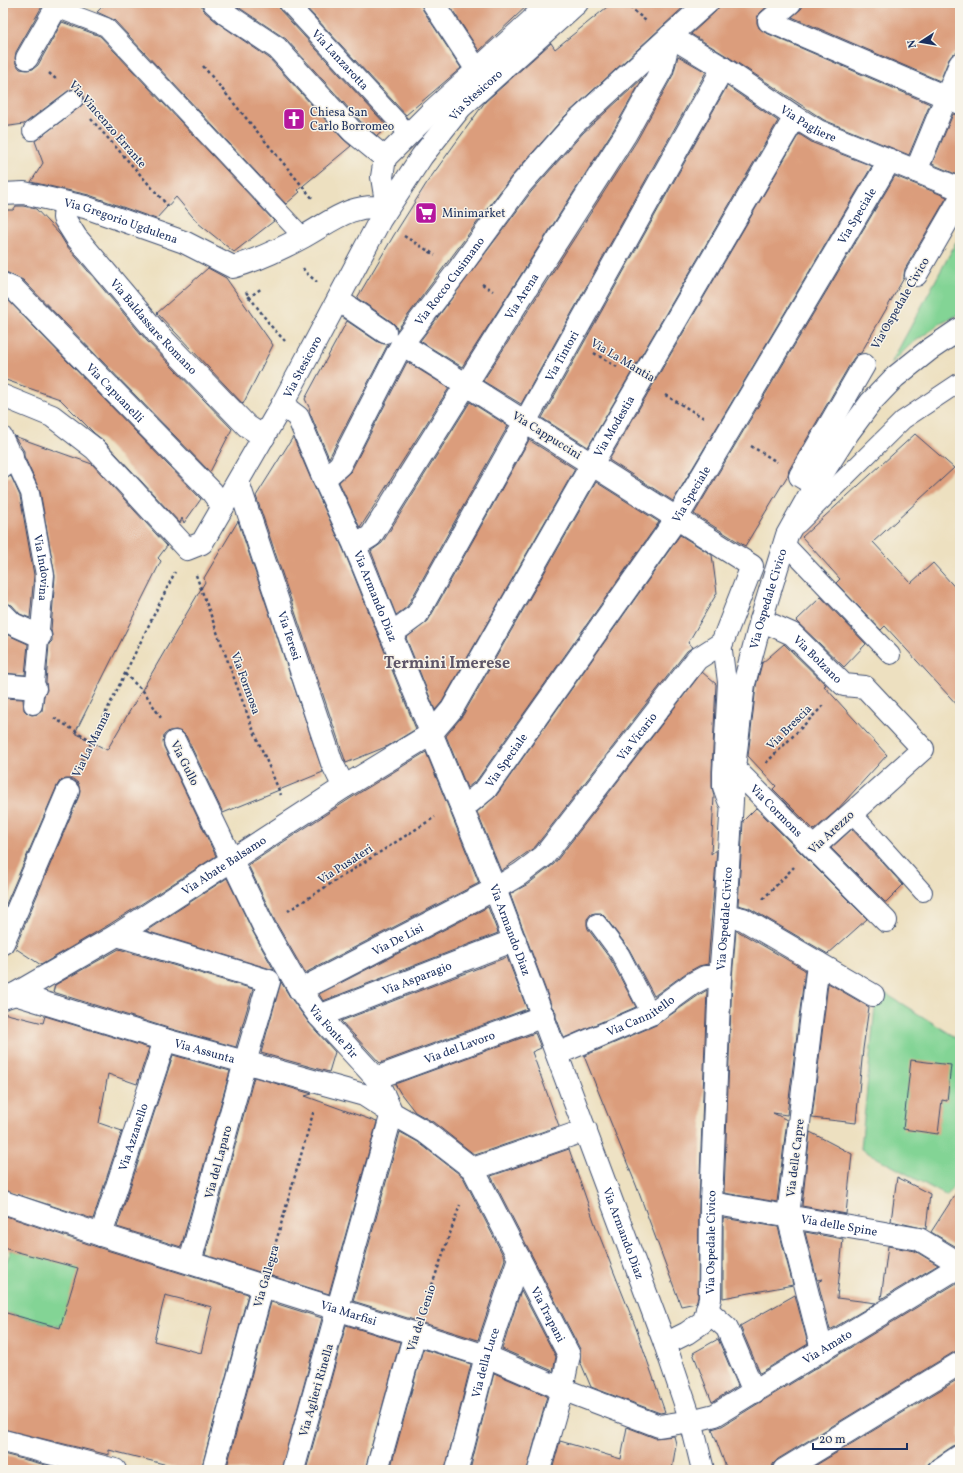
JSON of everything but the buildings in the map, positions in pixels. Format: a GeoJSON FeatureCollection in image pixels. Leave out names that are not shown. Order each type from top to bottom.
{"type":"FeatureCollection","features":[{"type":"Feature","properties":{"kind":"street"},"geometry":{"type":"LineString","coordinates":[[214,3],[226,14],[277,48],[352,132],[385,158]]}},
{"type":"Feature","properties":{"kind":"street"},"geometry":{"type":"LineString","coordinates":[[433,3],[478,70]]}},
{"type":"Feature","properties":{"kind":"street","name":"Via Stesicoro"},"geometry":{"type":"LineString","coordinates":[[187,549],[202,543],[282,405],[387,208],[422,156],[461,107],[577,3]]}},
{"type":"Feature","properties":{"kind":"street","name":"Via Rocco Cusimano"},"geometry":{"type":"LineString","coordinates":[[324,479],[340,465],[393,338],[459,269],[521,184],[569,130],[707,3]]}},
{"type":"Feature","properties":{"kind":"street"},"geometry":{"type":"LineString","coordinates":[[790,3],[769,21],[953,100]]}},
{"type":"Feature","properties":{"kind":"street"},"geometry":{"type":"LineString","coordinates":[[27,58],[56,5]]}},
{"type":"Feature","properties":{"kind":"street"},"geometry":{"type":"LineString","coordinates":[[233,267],[255,261],[303,237],[351,210],[374,206],[387,208],[382,177],[385,158],[478,70],[539,6]]}},
{"type":"Feature","properties":{"kind":"street","name":"Via Pagliere"},"geometry":{"type":"LineString","coordinates":[[670,36],[818,131],[960,189]]}},
{"type":"Feature","properties":{"kind":"street","name":"Via Arena"},"geometry":{"type":"LineString","coordinates":[[355,546],[371,536],[625,135],[662,68],[670,36]]}},
{"type":"Feature","properties":{"kind":"street"},"geometry":{"type":"LineString","coordinates":[[916,171],[953,100],[960,64]]}},
{"type":"Feature","properties":{"kind":"street","name":"Via Tintori"},"geometry":{"type":"LineString","coordinates":[[391,634],[417,615],[526,422],[722,68]]}},
{"type":"Feature","properties":{"kind":"street","name":"Via Modestia"},"geometry":{"type":"LineString","coordinates":[[431,734],[452,709],[592,464],[795,117]]}},
{"type":"Feature","properties":{"kind":"street","name":"Via Speciale"},"geometry":{"type":"LineString","coordinates":[[462,808],[486,789],[677,518],[890,160]]}},
{"type":"Feature","properties":{"kind":"street","name":"Via Gregorio Ugdulena"},"geometry":{"type":"LineString","coordinates":[[3,194],[24,193],[85,207],[184,242],[233,267]]}},
{"type":"Feature","properties":{"kind":"street","name":"Via Ospedale Civico"},"geometry":{"type":"LineString","coordinates":[[916,275],[960,199]]}},
{"type":"Feature","properties":{"kind":"street","name":"Via Baldassare Romano"},"geometry":{"type":"LineString","coordinates":[[65,203],[64,218],[76,237],[152,327],[247,426],[264,437]]}},
{"type":"Feature","properties":{"kind":"street","name":"Via Capuanelli"},"geometry":{"type":"LineString","coordinates":[[3,284],[14,289],[212,492],[223,507]]}},
{"type":"Feature","properties":{"kind":"street","name":"Via Cappuccini"},"geometry":{"type":"LineString","coordinates":[[338,300],[393,338],[752,566],[722,643]]}},
{"type":"Feature","properties":{"kind":"street","name":"Via Ospedale Civico"},"geometry":{"type":"LineString","coordinates":[[807,480],[848,433],[871,402],[895,376],[960,329]]}},
{"type":"Feature","properties":{"kind":"street","name":"Via Ospedale Civico"},"geometry":{"type":"LineString","coordinates":[[665,1344],[687,1333],[704,1321],[710,1299],[711,1203],[720,977],[734,917],[732,802],[741,775],[744,684],[761,620],[786,539],[807,480],[864,365]]}},
{"type":"Feature","properties":{"kind":"street"},"geometry":{"type":"LineString","coordinates":[[3,396],[52,416],[95,449],[187,549]]}},
{"type":"Feature","properties":{"kind":"street","name":"Via Armando Diaz"},"geometry":{"type":"LineString","coordinates":[[282,405],[298,417],[324,479],[355,546],[495,889],[544,1016],[665,1344],[691,1421],[703,1470]]}},
{"type":"Feature","properties":{"kind":"street","name":"Via Teresi"},"geometry":{"type":"LineString","coordinates":[[238,482],[332,763],[344,787]]}},
{"type":"Feature","properties":{"kind":"street"},"geometry":{"type":"LineString","coordinates":[[3,614],[14,624],[40,636]]}},
{"type":"Feature","properties":{"kind":"street","name":"Via Bolzano"},"geometry":{"type":"LineString","coordinates":[[761,620],[792,634],[844,685],[865,687],[923,749]]}},
{"type":"Feature","properties":{"kind":"street","name":"Via Vicario"},"geometry":{"type":"LineString","coordinates":[[495,889],[520,874],[544,856],[697,659],[722,643]]}},
{"type":"Feature","properties":{"kind":"street"},"geometry":{"type":"LineString","coordinates":[[3,685],[34,697]]}},
{"type":"Feature","properties":{"kind":"street","name":"Via Abate Balsamo"},"geometry":{"type":"LineString","coordinates":[[9,996],[117,935],[344,787],[431,734]]}},
{"type":"Feature","properties":{"kind":"street","name":"Via Gullo"},"geometry":{"type":"LineString","coordinates":[[175,742],[233,860]]}},
{"type":"Feature","properties":{"kind":"street","name":"Via Arezzo"},"geometry":{"type":"LineString","coordinates":[[814,848],[923,749]]}},
{"type":"Feature","properties":{"kind":"street","name":"Via Cormons"},"geometry":{"type":"LineString","coordinates":[[741,775],[886,921]]}},
{"type":"Feature","properties":{"kind":"street","name":"Via La Manna"},"geometry":{"type":"LineString","coordinates":[[3,943],[68,790]]}},
{"type":"Feature","properties":{"kind":"street","name":"Via Fonte Pir"},"geometry":{"type":"LineString","coordinates":[[233,860],[264,926],[300,990],[319,1016],[376,1078],[392,1113]]}},
{"type":"Feature","properties":{"kind":"street","name":"Via De Lisi"},"geometry":{"type":"LineString","coordinates":[[300,990],[495,889]]}},
{"type":"Feature","properties":{"kind":"street"},"geometry":{"type":"LineString","coordinates":[[734,917],[873,995]]}},
{"type":"Feature","properties":{"kind":"street","name":"Via del Laparo"},"geometry":{"type":"LineString","coordinates":[[117,935],[269,981],[190,1262]]}},
{"type":"Feature","properties":{"kind":"street","name":"Via Asparagio"},"geometry":{"type":"LineString","coordinates":[[319,1016],[515,940]]}},
{"type":"Feature","properties":{"kind":"street","name":"Via delle Capre"},"geometry":{"type":"LineString","coordinates":[[818,963],[788,1216],[822,1350]]}},
{"type":"Feature","properties":{"kind":"street","name":"Via Cannitello"},"geometry":{"type":"LineString","coordinates":[[557,1054],[651,1014],[692,984],[705,977],[720,977]]}},
{"type":"Feature","properties":{"kind":"street","name":"Via Assunta"},"geometry":{"type":"LineString","coordinates":[[9,996],[364,1095],[392,1113]]}},
{"type":"Feature","properties":{"kind":"street","name":"Via del Lavoro"},"geometry":{"type":"LineString","coordinates":[[376,1078],[544,1016]]}},
{"type":"Feature","properties":{"kind":"street","name":"Via Azzarello"},"geometry":{"type":"LineString","coordinates":[[102,1235],[165,1040]]}},
{"type":"Feature","properties":{"kind":"street"},"geometry":{"type":"LineString","coordinates":[[392,1113],[425,1132],[473,1169],[586,1130]]}},
{"type":"Feature","properties":{"kind":"street","name":"Via Aglieri Rinella"},"geometry":{"type":"LineString","coordinates":[[293,1470],[392,1113]]}},
{"type":"Feature","properties":{"kind":"street","name":"Via Trapani"},"geometry":{"type":"LineString","coordinates":[[473,1169],[568,1355],[562,1389],[539,1470]]}},
{"type":"Feature","properties":{"kind":"street","name":"Via Marfisi"},"geometry":{"type":"LineString","coordinates":[[3,1202],[102,1235],[486,1356],[562,1389],[659,1426],[691,1421]]}},
{"type":"Feature","properties":{"kind":"street","name":"Via delle Spine"},"geometry":{"type":"LineString","coordinates":[[711,1203],[919,1239],[960,1265]]}},
{"type":"Feature","properties":{"kind":"street","name":"Via della Luce"},"geometry":{"type":"LineString","coordinates":[[457,1470],[486,1356],[519,1258]]}},
{"type":"Feature","properties":{"kind":"street","name":"Via Amato"},"geometry":{"type":"LineString","coordinates":[[691,1421],[715,1415],[960,1265]]}},
{"type":"Feature","properties":{"kind":"street","name":"Via Gallegra"},"geometry":{"type":"LineString","coordinates":[[213,1470],[263,1286]]}},
{"type":"Feature","properties":{"kind":"street"},"geometry":{"type":"LineString","coordinates":[[707,1310],[727,1328],[754,1392]]}},
{"type":"Feature","properties":{"kind":"street","name":"Via del Genio"},"geometry":{"type":"LineString","coordinates":[[377,1470],[415,1333]]}},
{"type":"Feature","properties":{"kind":"street"},"geometry":{"type":"LineString","coordinates":[[784,1470],[960,1363]]}},
{"type":"Feature","properties":{"kind":"street"},"geometry":{"type":"LineString","coordinates":[[3,1441],[115,1470]]}},
{"type":"Feature","properties":{"kind":"street"},"geometry":{"type":"LineString","coordinates":[[940,1470],[960,1456]]}},
{"type":"Feature","properties":{"kind":"lane","name":"Via Lanzarotta"},"geometry":{"type":"LineString","coordinates":[[288,3],[409,134]]}},
{"type":"Feature","properties":{"kind":"lane"},"geometry":{"type":"LineString","coordinates":[[56,5],[106,27],[303,237]]}},
{"type":"Feature","properties":{"kind":"lane"},"geometry":{"type":"LineString","coordinates":[[32,131],[74,99]]}},
{"type":"Feature","properties":{"kind":"lane"},"geometry":{"type":"LineString","coordinates":[[891,655],[786,539],[903,420],[960,382]]}},
{"type":"Feature","properties":{"kind":"lane","name":"Via Indovina"},"geometry":{"type":"LineString","coordinates":[[3,436],[7,461],[30,493],[45,575],[34,697]]}},
{"type":"Feature","properties":{"kind":"lane"},"geometry":{"type":"LineString","coordinates":[[722,643],[727,682],[722,787],[727,801],[732,802]]}},
{"type":"Feature","properties":{"kind":"lane"},"geometry":{"type":"LineString","coordinates":[[852,813],[923,892]]}},
{"type":"Feature","properties":{"kind":"lane"},"geometry":{"type":"LineString","coordinates":[[597,923],[620,954],[651,1014]]}},
{"type":"Feature","properties":{"kind":"path","name":"Via Vincenzo Errante"},"geometry":{"type":"LineString","coordinates":[[27,58],[39,65],[58,82],[172,211]]}},
{"type":"Feature","properties":{"kind":"path"},"geometry":{"type":"LineString","coordinates":[[203,66],[331,221]]}},
{"type":"Feature","properties":{"kind":"path"},"geometry":{"type":"LineString","coordinates":[[403,236],[516,305]]}},
{"type":"Feature","properties":{"kind":"path"},"geometry":{"type":"LineString","coordinates":[[233,267],[248,298],[280,338]]}},
{"type":"Feature","properties":{"kind":"path"},"geometry":{"type":"LineString","coordinates":[[304,272],[313,280]]}},
{"type":"Feature","properties":{"kind":"path","name":"Via Ospedale Civico"},"geometry":{"type":"LineString","coordinates":[[864,365],[916,275]]}},
{"type":"Feature","properties":{"kind":"path"},"geometry":{"type":"LineString","coordinates":[[248,298],[268,284]]}},
{"type":"Feature","properties":{"kind":"path","name":"Via La Mantia"},"geometry":{"type":"LineString","coordinates":[[571,339],[807,480]]}},
{"type":"Feature","properties":{"kind":"path","name":"Via La Manna"},"geometry":{"type":"LineString","coordinates":[[68,790],[187,549]]}},
{"type":"Feature","properties":{"kind":"path","name":"Via Formosa"},"geometry":{"type":"LineString","coordinates":[[187,549],[251,724],[292,821]]}},
{"type":"Feature","properties":{"kind":"path","name":"Via Gullo"},"geometry":{"type":"LineString","coordinates":[[125,674],[145,693],[175,742]]}},
{"type":"Feature","properties":{"kind":"path","name":"Via Brescia"},"geometry":{"type":"LineString","coordinates":[[741,775],[844,685]]}},
{"type":"Feature","properties":{"kind":"path"},"geometry":{"type":"LineString","coordinates":[[34,697],[92,741]]}},
{"type":"Feature","properties":{"kind":"path","name":"Via Pusateri"},"geometry":{"type":"LineString","coordinates":[[264,926],[436,817]]}},
{"type":"Feature","properties":{"kind":"path","name":"Via Arezzo"},"geometry":{"type":"LineString","coordinates":[[734,917],[814,848]]}},
{"type":"Feature","properties":{"kind":"path","name":"Via Gallegra"},"geometry":{"type":"LineString","coordinates":[[263,1286],[322,1083]]}},
{"type":"Feature","properties":{"kind":"path","name":"Via del Genio"},"geometry":{"type":"LineString","coordinates":[[415,1333],[473,1169]]}},
{"type":"Feature","properties":{"kind":"green space"},"geometry":{"type":"Polygon","coordinates":[[[960,235],[960,314],[940,324],[910,345],[890,365],[960,235]]]}},
{"type":"Feature","properties":{"kind":"green space"},"geometry":{"type":"Polygon","coordinates":[[[883,992],[960,1040],[960,1176],[947,1196],[861,1149],[875,1006],[883,992]]]}},
{"type":"Feature","properties":{"kind":"green space"},"geometry":{"type":"Polygon","coordinates":[[[11,1250],[86,1265],[61,1327],[3,1312],[3,1271],[11,1250]]]}},
{"type":"Feature","properties":{"kind":"place","name":"Chiesa San Carlo Borromeo"},"geometry":{"type":"Point","coordinates":[294,119]}},
{"type":"Feature","properties":{"kind":"place","name":"Minimarket"},"geometry":{"type":"Point","coordinates":[426,213]}},
{"type":"Feature","properties":{"kind":"district","name":"Termini Imerese"},"geometry":{"type":"Point","coordinates":[447,662]}}]}
